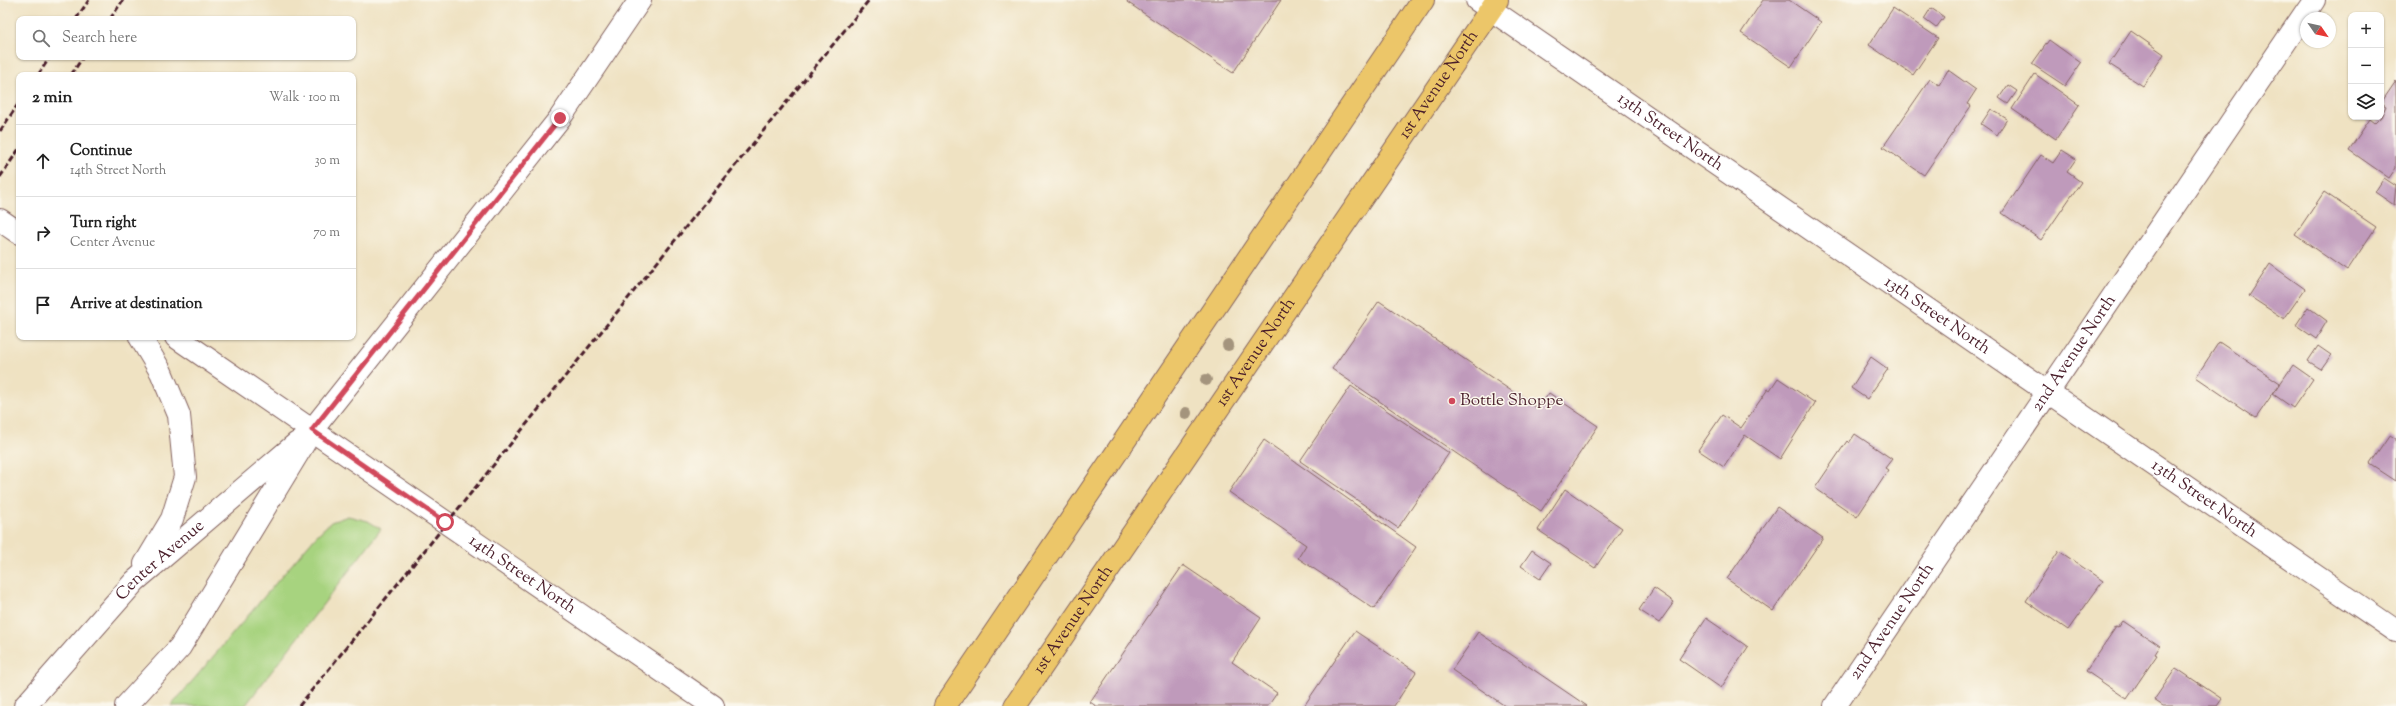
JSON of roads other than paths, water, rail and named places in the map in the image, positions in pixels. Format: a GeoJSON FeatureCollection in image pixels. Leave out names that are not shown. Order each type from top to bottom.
{"type":"FeatureCollection","features":[{"type":"Feature","properties":{"kind":"main road"},"geometry":{"type":"LineString","coordinates":[[945,706],[1423,0]]}},
{"type":"Feature","properties":{"kind":"main road","name":"1st Avenue North"},"geometry":{"type":"LineString","coordinates":[[1015,706],[1488,3]]}},
{"type":"Feature","properties":{"kind":"street","name":"Center Avenue"},"geometry":{"type":"LineString","coordinates":[[126,706],[180,647],[312,430],[560,118],[640,0]]}},
{"type":"Feature","properties":{"kind":"street","name":"2nd Avenue North"},"geometry":{"type":"LineString","coordinates":[[1835,706],[2314,0]]}},
{"type":"Feature","properties":{"kind":"street","name":"13th Street North"},"geometry":{"type":"LineString","coordinates":[[1488,3],[2048,392],[2396,631]]}},
{"type":"Feature","properties":{"kind":"street"},"geometry":{"type":"LineString","coordinates":[[0,220],[16,231]]}},
{"type":"Feature","properties":{"kind":"street"},"geometry":{"type":"LineString","coordinates":[[134,581],[172,519],[185,477],[179,415],[161,372],[142,340]]}},
{"type":"Feature","properties":{"kind":"street","name":"14th Street North"},"geometry":{"type":"LineString","coordinates":[[180,340],[713,706]]}},
{"type":"Feature","properties":{"kind":"street","name":"Center Avenue"},"geometry":{"type":"LineString","coordinates":[[25,706],[134,581],[312,430]]}},
{"type":"Feature","properties":{"kind":"railway"},"geometry":{"type":"LineString","coordinates":[[78,16],[89,0]]}},
{"type":"Feature","properties":{"kind":"railway"},"geometry":{"type":"LineString","coordinates":[[112,16],[123,0]]}},
{"type":"Feature","properties":{"kind":"railway"},"geometry":{"type":"LineString","coordinates":[[299,706],[869,0]]}},
{"type":"Feature","properties":{"kind":"railway"},"geometry":{"type":"LineString","coordinates":[[40,72],[48,60]]}},
{"type":"Feature","properties":{"kind":"railway"},"geometry":{"type":"LineString","coordinates":[[73,72],[81,60]]}},
{"type":"Feature","properties":{"kind":"railway"},"geometry":{"type":"LineString","coordinates":[[0,131],[16,107]]}},
{"type":"Feature","properties":{"kind":"railway"},"geometry":{"type":"LineString","coordinates":[[0,177],[16,153]]}},
{"type":"Feature","properties":{"kind":"place","name":"Bottle Shoppe"},"geometry":{"type":"Point","coordinates":[1452,401]}}]}
